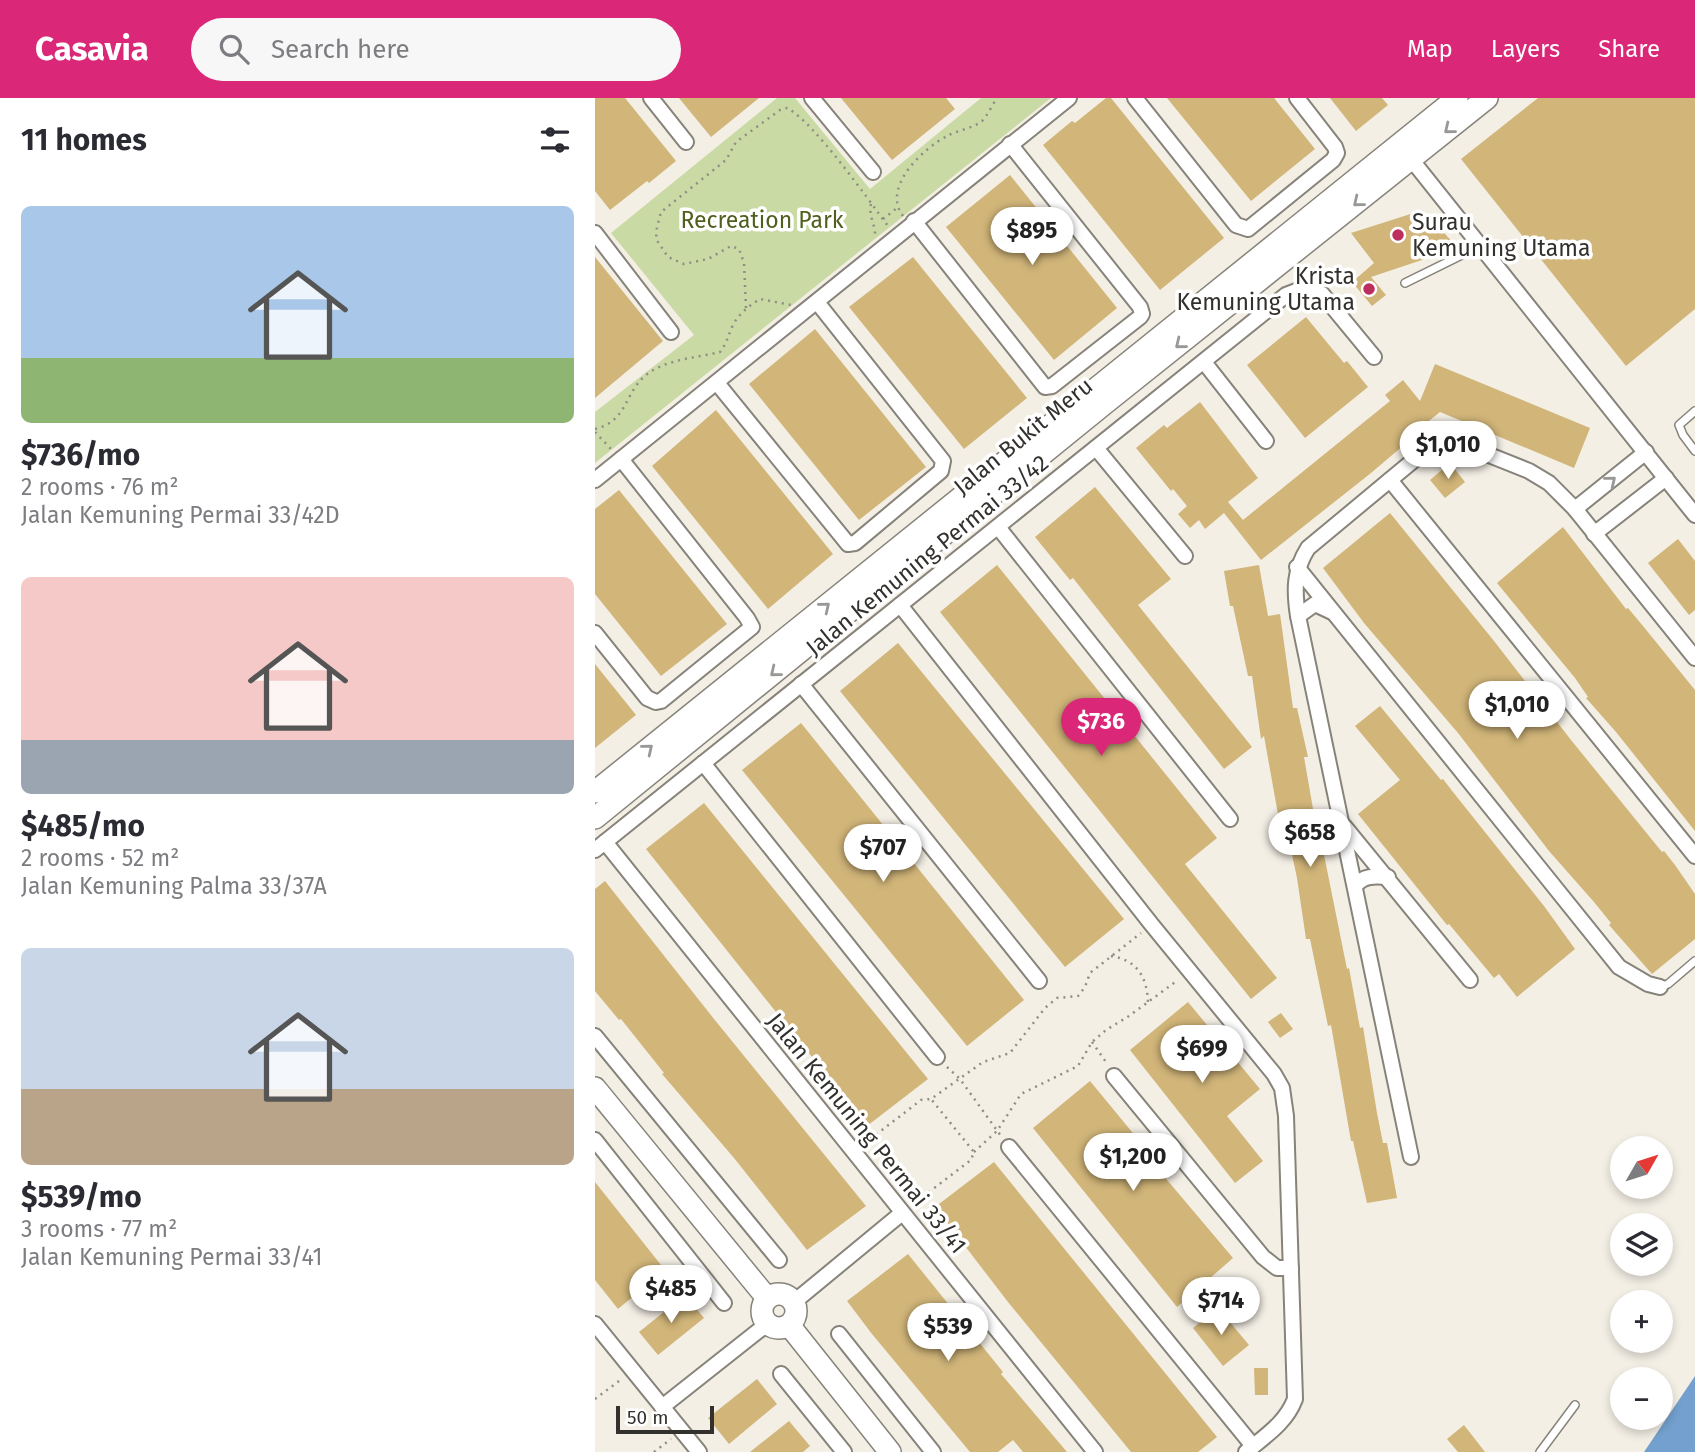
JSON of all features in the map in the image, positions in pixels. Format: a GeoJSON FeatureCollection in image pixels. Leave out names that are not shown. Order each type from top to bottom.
{"type":"FeatureCollection","features":[{"type":"Feature","properties":{"kind":"main road","name":"Jalan Bukit Meru"},"geometry":{"type":"LineString","coordinates":[[595,818],[1094,413],[1406,152],[1457,98]]}},
{"type":"Feature","properties":{"kind":"main road","name":"Jalan Bukit Meru"},"geometry":{"type":"LineString","coordinates":[[595,792],[1406,152],[1487,98]]}},
{"type":"Feature","properties":{"kind":"main road"},"geometry":{"type":"LineString","coordinates":[[595,1088],[767,1298]]}},
{"type":"Feature","properties":{"kind":"main road"},"geometry":{"type":"LineString","coordinates":[[781,1293],[794,1302],[796,1312],[789,1325],[778,1328],[767,1324],[761,1314],[767,1298],[781,1293]]}},
{"type":"Feature","properties":{"kind":"main road"},"geometry":{"type":"LineString","coordinates":[[789,1325],[890,1452]]}},
{"type":"Feature","properties":{"kind":"street"},"geometry":{"type":"LineString","coordinates":[[650,98],[686,142]]}},
{"type":"Feature","properties":{"kind":"street"},"geometry":{"type":"LineString","coordinates":[[812,98],[873,172]]}},
{"type":"Feature","properties":{"kind":"street"},"geometry":{"type":"LineString","coordinates":[[595,480],[1069,98]]}},
{"type":"Feature","properties":{"kind":"street"},"geometry":{"type":"LineString","coordinates":[[1135,98],[1236,225],[1248,229],[1333,160],[1337,153],[1335,146],[1297,98]]}},
{"type":"Feature","properties":{"kind":"street"},"geometry":{"type":"LineString","coordinates":[[912,223],[1045,387],[1052,386],[1140,317],[1140,307],[1010,144]]}},
{"type":"Feature","properties":{"kind":"street"},"geometry":{"type":"LineString","coordinates":[[1406,152],[1695,515]]}},
{"type":"Feature","properties":{"kind":"street"},"geometry":{"type":"LineString","coordinates":[[595,233],[671,332]]}},
{"type":"Feature","properties":{"kind":"street","name":"Jalan Kemuning Permai 33/42"},"geometry":{"type":"LineString","coordinates":[[600,846],[1286,295],[1304,288],[1322,294],[1374,357]]}},
{"type":"Feature","properties":{"kind":"street"},"geometry":{"type":"LineString","coordinates":[[717,383],[846,541],[851,545],[855,543],[941,471],[943,461],[811,306]]}},
{"type":"Feature","properties":{"kind":"street"},"geometry":{"type":"LineString","coordinates":[[1204,362],[1266,441]]}},
{"type":"Feature","properties":{"kind":"street"},"geometry":{"type":"LineString","coordinates":[[1411,1157],[1298,616],[1294,585],[1297,567],[1308,548],[1432,445],[1449,439],[1529,471],[1549,483],[1575,509],[1695,658]]}},
{"type":"Feature","properties":{"kind":"street"},"geometry":{"type":"LineString","coordinates":[[1096,448],[1185,556]]}},
{"type":"Feature","properties":{"kind":"street"},"geometry":{"type":"LineString","coordinates":[[1575,509],[1646,452]]}},
{"type":"Feature","properties":{"kind":"street"},"geometry":{"type":"LineString","coordinates":[[595,632],[647,698],[656,702],[661,701],[752,627],[621,459]]}},
{"type":"Feature","properties":{"kind":"street"},"geometry":{"type":"LineString","coordinates":[[1594,534],[1666,478]]}},
{"type":"Feature","properties":{"kind":"street"},"geometry":{"type":"LineString","coordinates":[[1390,480],[1695,856]]}},
{"type":"Feature","properties":{"kind":"street"},"geometry":{"type":"LineString","coordinates":[[998,527],[1230,819]]}},
{"type":"Feature","properties":{"kind":"street"},"geometry":{"type":"LineString","coordinates":[[1297,567],[1619,967],[1648,984],[1660,987]]}},
{"type":"Feature","properties":{"kind":"street"},"geometry":{"type":"LineString","coordinates":[[1298,616],[1315,604],[1338,616]]}},
{"type":"Feature","properties":{"kind":"street"},"geometry":{"type":"LineString","coordinates":[[900,605],[1152,925],[1275,1074],[1282,1088],[1286,1116],[1295,1399],[1284,1421],[1249,1449],[1009,1147]]}},
{"type":"Feature","properties":{"kind":"street"},"geometry":{"type":"LineString","coordinates":[[801,684],[1039,981]]}},
{"type":"Feature","properties":{"kind":"street"},"geometry":{"type":"LineString","coordinates":[[703,763],[937,1057]]}},
{"type":"Feature","properties":{"kind":"street"},"geometry":{"type":"LineString","coordinates":[[1343,825],[1470,979]]}},
{"type":"Feature","properties":{"kind":"street","name":"Jalan Kemuning Permai 33/41"},"geometry":{"type":"LineString","coordinates":[[600,846],[1095,1452]]}},
{"type":"Feature","properties":{"kind":"street"},"geometry":{"type":"LineString","coordinates":[[1355,886],[1359,881],[1371,876],[1388,877]]}},
{"type":"Feature","properties":{"kind":"street"},"geometry":{"type":"LineString","coordinates":[[595,1036],[779,1260]]}},
{"type":"Feature","properties":{"kind":"street"},"geometry":{"type":"LineString","coordinates":[[1114,1076],[1262,1258],[1277,1268],[1291,1268]]}},
{"type":"Feature","properties":{"kind":"street"},"geometry":{"type":"LineString","coordinates":[[595,1140],[725,1303]]}},
{"type":"Feature","properties":{"kind":"street"},"geometry":{"type":"LineString","coordinates":[[794,1302],[902,1213]]}},
{"type":"Feature","properties":{"kind":"street"},"geometry":{"type":"LineString","coordinates":[[595,1324],[699,1452]]}},
{"type":"Feature","properties":{"kind":"street"},"geometry":{"type":"LineString","coordinates":[[662,1406],[767,1324]]}},
{"type":"Feature","properties":{"kind":"street"},"geometry":{"type":"LineString","coordinates":[[839,1334],[933,1452]]}},
{"type":"Feature","properties":{"kind":"street"},"geometry":{"type":"LineString","coordinates":[[781,1374],[844,1452]]}},
{"type":"Feature","properties":{"kind":"lane"},"geometry":{"type":"LineString","coordinates":[[1405,283],[1480,246]]}},
{"type":"Feature","properties":{"kind":"lane"},"geometry":{"type":"LineString","coordinates":[[1695,411],[1681,422],[1679,429],[1695,451]]}},
{"type":"Feature","properties":{"kind":"lane"},"geometry":{"type":"LineString","coordinates":[[1660,987],[1668,984],[1695,961]]}},
{"type":"Feature","properties":{"kind":"lane"},"geometry":{"type":"LineString","coordinates":[[1541,1452],[1575,1405]]}},
{"type":"Feature","properties":{"kind":"path"},"geometry":{"type":"LineString","coordinates":[[912,223],[897,208],[897,197],[904,174],[920,156],[948,135],[982,121],[997,98]]}},
{"type":"Feature","properties":{"kind":"path"},"geometry":{"type":"LineString","coordinates":[[746,308],[744,263],[739,249],[731,246],[709,259],[684,264],[668,257],[656,239],[657,227],[661,212],[726,160],[736,142],[780,110],[787,108],[802,119],[896,236]]}},
{"type":"Feature","properties":{"kind":"path"},"geometry":{"type":"LineString","coordinates":[[883,219],[897,208]]}},
{"type":"Feature","properties":{"kind":"path"},"geometry":{"type":"LineString","coordinates":[[621,459],[595,430],[608,426],[624,410],[635,387],[648,373],[685,359],[720,352],[728,342],[732,327],[746,308],[760,299],[811,306]]}},
{"type":"Feature","properties":{"kind":"path"},"geometry":{"type":"LineString","coordinates":[[853,1153],[921,1100],[931,1099],[983,1062],[1010,1053],[1045,1008],[1057,998],[1078,996],[1090,973],[1152,925]]}},
{"type":"Feature","properties":{"kind":"path"},"geometry":{"type":"LineString","coordinates":[[1111,956],[1132,963],[1142,972],[1148,988],[1148,1002]]}},
{"type":"Feature","properties":{"kind":"path"},"geometry":{"type":"LineString","coordinates":[[902,1213],[971,1160],[974,1152],[997,1131],[1021,1094],[1078,1066],[1093,1042],[1106,1030],[1190,971]]}},
{"type":"Feature","properties":{"kind":"path"},"geometry":{"type":"LineString","coordinates":[[1093,1042],[1114,1076]]}},
{"type":"Feature","properties":{"kind":"path"},"geometry":{"type":"LineString","coordinates":[[937,1057],[960,1079],[1009,1147]]}},
{"type":"Feature","properties":{"kind":"path"},"geometry":{"type":"LineString","coordinates":[[931,1099],[974,1152]]}},
{"type":"Feature","properties":{"kind":"path"},"geometry":{"type":"LineString","coordinates":[[595,1399],[632,1370]]}},
{"type":"Feature","properties":{"kind":"path"},"geometry":{"type":"LineString","coordinates":[[654,1452],[681,1430]]}},
{"type":"Feature","properties":{"kind":"green space","name":"Recreation Park"},"geometry":{"type":"Polygon","coordinates":[[[777,98],[795,98],[870,189],[981,98],[1051,98],[595,463],[595,412],[694,335],[611,233],[777,98]]]}},
{"type":"Feature","properties":{"kind":"water"},"geometry":{"type":"Polygon","coordinates":[[[1695,1376],[1695,1452],[1644,1452],[1659,1430],[1673,1430],[1673,1409],[1695,1376]]]}},
{"type":"Feature","properties":{"kind":"building"},"geometry":{"type":"Polygon","coordinates":[[[595,98],[625,98],[676,161],[610,210],[595,191],[595,98]]]}},
{"type":"Feature","properties":{"kind":"building"},"geometry":{"type":"Polygon","coordinates":[[[679,98],[759,98],[711,137],[679,98]]]}},
{"type":"Feature","properties":{"kind":"building"},"geometry":{"type":"Polygon","coordinates":[[[841,98],[946,98],[955,109],[892,160],[841,98]]]}},
{"type":"Feature","properties":{"kind":"building"},"geometry":{"type":"Polygon","coordinates":[[[1106,98],[1111,98],[1224,238],[1160,290],[1043,145],[1106,98]]]}},
{"type":"Feature","properties":{"kind":"building"},"geometry":{"type":"Polygon","coordinates":[[[1167,98],[1274,98],[1315,149],[1251,201],[1167,98]]]}},
{"type":"Feature","properties":{"kind":"building"},"geometry":{"type":"Polygon","coordinates":[[[1330,98],[1382,98],[1388,105],[1356,131],[1330,98]]]}},
{"type":"Feature","properties":{"kind":"building"},"geometry":{"type":"Polygon","coordinates":[[[1538,98],[1695,98],[1695,309],[1626,366],[1461,159],[1538,98]]]}},
{"type":"Feature","properties":{"kind":"building"},"geometry":{"type":"Polygon","coordinates":[[[1010,175],[1117,308],[1054,360],[946,227],[1010,175]]]}},
{"type":"Feature","properties":{"kind":"building"},"geometry":{"type":"Polygon","coordinates":[[[1423,210],[1458,248],[1371,277],[1386,295],[1372,306],[1353,283],[1350,284],[1374,263],[1351,233],[1423,210]]]}},
{"type":"Feature","properties":{"kind":"building"},"geometry":{"type":"Polygon","coordinates":[[[595,257],[663,341],[595,398],[595,257]]]}},
{"type":"Feature","properties":{"kind":"building"},"geometry":{"type":"Polygon","coordinates":[[[913,257],[1027,398],[964,449],[849,307],[913,257]]]}},
{"type":"Feature","properties":{"kind":"building"},"geometry":{"type":"Polygon","coordinates":[[[1306,317],[1368,387],[1305,438],[1247,365],[1306,317]]]}},
{"type":"Feature","properties":{"kind":"building"},"geometry":{"type":"Polygon","coordinates":[[[815,329],[926,467],[859,520],[749,384],[815,329]]]}},
{"type":"Feature","properties":{"kind":"building"},"geometry":{"type":"Polygon","coordinates":[[[1435,364],[1590,428],[1574,468],[1440,412],[1371,473],[1261,560],[1224,513],[1205,529],[1199,520],[1190,528],[1178,514],[1187,506],[1173,489],[1171,491],[1136,448],[1164,425],[1167,428],[1200,402],[1258,478],[1228,502],[1243,520],[1390,401],[1385,395],[1403,380],[1420,401],[1435,364]]]}},
{"type":"Feature","properties":{"kind":"building"},"geometry":{"type":"Polygon","coordinates":[[[716,410],[833,554],[768,609],[652,466],[716,410]]]}},
{"type":"Feature","properties":{"kind":"building"},"geometry":{"type":"Polygon","coordinates":[[[1450,463],[1465,482],[1445,498],[1430,480],[1450,463]]]}},
{"type":"Feature","properties":{"kind":"building"},"geometry":{"type":"Polygon","coordinates":[[[1095,487],[1171,579],[1138,605],[1252,747],[1224,769],[1073,578],[1070,580],[1035,537],[1095,487]]]}},
{"type":"Feature","properties":{"kind":"building"},"geometry":{"type":"Polygon","coordinates":[[[619,490],[727,624],[661,676],[595,594],[595,509],[619,490]]]}},
{"type":"Feature","properties":{"kind":"building"},"geometry":{"type":"Polygon","coordinates":[[[1390,513],[1571,740],[1662,852],[1664,851],[1695,894],[1695,939],[1652,974],[1549,851],[1458,733],[1364,623],[1323,568],[1390,513]]]}},
{"type":"Feature","properties":{"kind":"building"},"geometry":{"type":"Polygon","coordinates":[[[1563,527],[1626,609],[1628,608],[1695,690],[1695,831],[1586,698],[1588,697],[1575,678],[1497,583],[1563,527]]]}},
{"type":"Feature","properties":{"kind":"building"},"geometry":{"type":"Polygon","coordinates":[[[1678,539],[1695,561],[1695,610],[1689,615],[1648,563],[1678,539]]]}},
{"type":"Feature","properties":{"kind":"building"},"geometry":{"type":"Polygon","coordinates":[[[997,565],[1217,838],[1185,864],[1277,978],[1251,999],[940,612],[997,565]]]}},
{"type":"Feature","properties":{"kind":"building"},"geometry":{"type":"Polygon","coordinates":[[[1259,565],[1268,616],[1280,614],[1293,708],[1297,708],[1308,757],[1304,757],[1316,826],[1318,825],[1360,1028],[1363,1027],[1377,1113],[1383,1143],[1387,1143],[1397,1198],[1367,1203],[1351,1141],[1331,1025],[1328,1026],[1310,939],[1306,939],[1297,878],[1283,819],[1279,820],[1264,736],[1261,739],[1252,676],[1248,676],[1233,606],[1230,606],[1224,571],[1259,565]]]}},
{"type":"Feature","properties":{"kind":"building"},"geometry":{"type":"Polygon","coordinates":[[[898,643],[1124,919],[1065,967],[840,691],[898,643]]]}},
{"type":"Feature","properties":{"kind":"building"},"geometry":{"type":"Polygon","coordinates":[[[595,664],[636,715],[595,748],[595,664]]]}},
{"type":"Feature","properties":{"kind":"building"},"geometry":{"type":"Polygon","coordinates":[[[1380,706],[1441,780],[1443,779],[1575,949],[1517,997],[1499,974],[1494,978],[1449,924],[1447,925],[1358,814],[1400,780],[1355,726],[1380,706]]]}},
{"type":"Feature","properties":{"kind":"building"},"geometry":{"type":"Polygon","coordinates":[[[801,723],[1024,1000],[967,1046],[742,770],[801,723]]]}},
{"type":"Feature","properties":{"kind":"building"},"geometry":{"type":"Polygon","coordinates":[[[704,803],[928,1079],[867,1126],[646,849],[704,803]]]}},
{"type":"Feature","properties":{"kind":"building"},"geometry":{"type":"Polygon","coordinates":[[[605,881],[866,1206],[807,1250],[734,1158],[662,1074],[664,1073],[621,1019],[619,1020],[595,991],[595,889],[605,881]]]}},
{"type":"Feature","properties":{"kind":"building"},"geometry":{"type":"Polygon","coordinates":[[[1188,1002],[1260,1089],[1227,1116],[1263,1161],[1235,1183],[1130,1050],[1188,1002]]]}},
{"type":"Feature","properties":{"kind":"building"},"geometry":{"type":"Polygon","coordinates":[[[1281,1013],[1293,1029],[1280,1038],[1268,1022],[1281,1013]]]}},
{"type":"Feature","properties":{"kind":"building"},"geometry":{"type":"Polygon","coordinates":[[[1090,1081],[1160,1166],[1157,1168],[1233,1258],[1177,1307],[1033,1128],[1090,1081]]]}},
{"type":"Feature","properties":{"kind":"building"},"geometry":{"type":"Polygon","coordinates":[[[994,1162],[1217,1437],[1198,1452],[1131,1452],[1008,1302],[935,1207],[994,1162]]]}},
{"type":"Feature","properties":{"kind":"building"},"geometry":{"type":"Polygon","coordinates":[[[595,1182],[665,1270],[618,1309],[595,1280],[595,1182]]]}},
{"type":"Feature","properties":{"kind":"building"},"geometry":{"type":"Polygon","coordinates":[[[908,1254],[1003,1372],[1001,1374],[1067,1452],[1023,1452],[1013,1440],[998,1452],[970,1452],[872,1334],[847,1301],[908,1254]]]}},
{"type":"Feature","properties":{"kind":"building"},"geometry":{"type":"Polygon","coordinates":[[[685,1295],[704,1318],[658,1355],[639,1332],[685,1295]]]}},
{"type":"Feature","properties":{"kind":"building"},"geometry":{"type":"Polygon","coordinates":[[[1218,1308],[1249,1345],[1223,1366],[1193,1328],[1218,1308]]]}},
{"type":"Feature","properties":{"kind":"building"},"geometry":{"type":"Polygon","coordinates":[[[1254,1368],[1268,1368],[1268,1395],[1255,1395],[1254,1368]]]}},
{"type":"Feature","properties":{"kind":"building"},"geometry":{"type":"Polygon","coordinates":[[[757,1379],[777,1404],[729,1444],[708,1418],[757,1379]]]}},
{"type":"Feature","properties":{"kind":"building"},"geometry":{"type":"Polygon","coordinates":[[[789,1421],[810,1446],[803,1452],[750,1452],[789,1421]]]}},
{"type":"Feature","properties":{"kind":"building"},"geometry":{"type":"Polygon","coordinates":[[[1464,1425],[1485,1452],[1458,1452],[1447,1439],[1464,1425]]]}},
{"type":"Feature","properties":{"kind":"place","name":"Surau Kemuning Utama"},"geometry":{"type":"Point","coordinates":[1398,235]}},
{"type":"Feature","properties":{"kind":"place","name":"Krista Kemuning Utama"},"geometry":{"type":"Point","coordinates":[1369,289]}}]}
